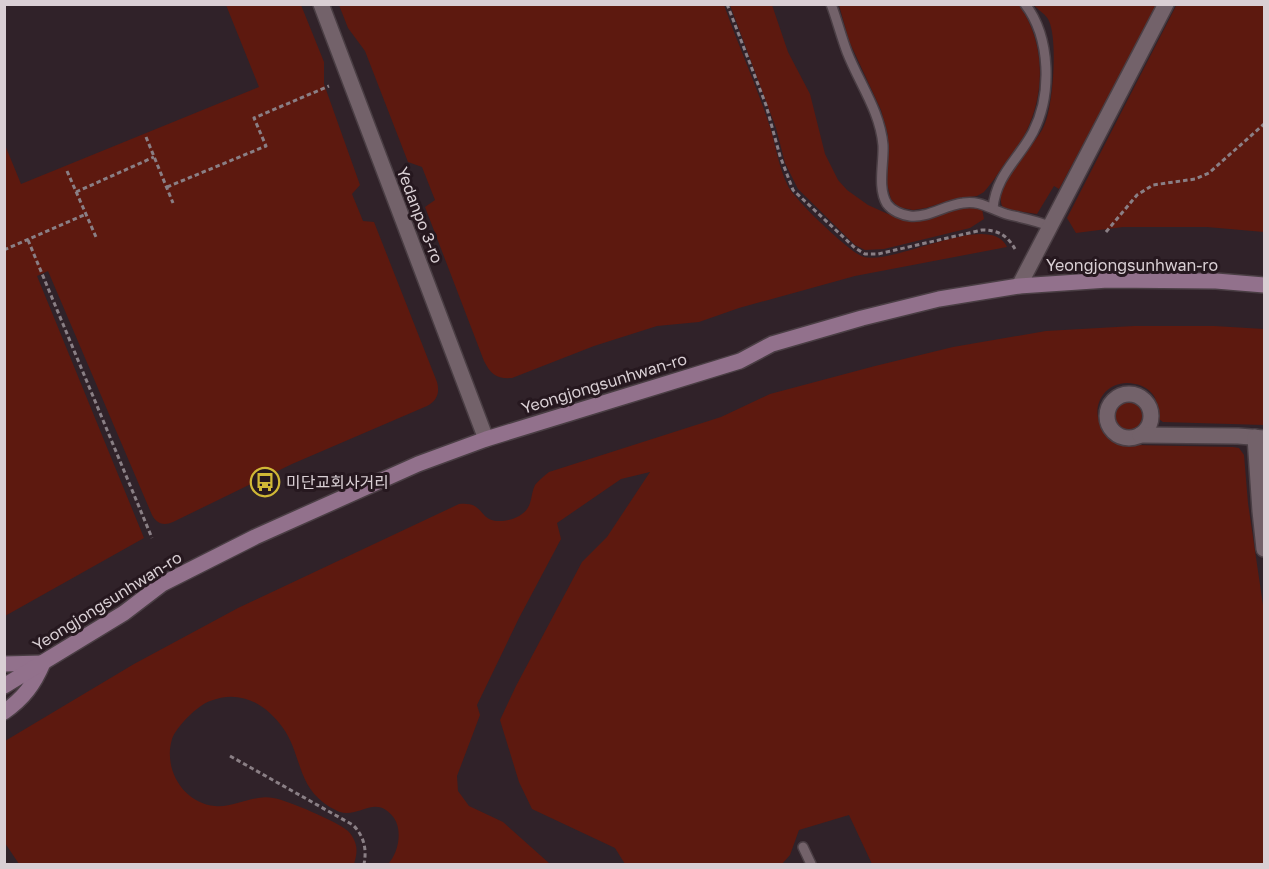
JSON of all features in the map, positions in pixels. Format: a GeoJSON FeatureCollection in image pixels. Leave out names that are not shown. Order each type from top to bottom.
{"type":"FeatureCollection","features":[{"type":"Feature","properties":{"kind":"main road","name":"Yeongjongsunhwan-ro"},"geometry":{"type":"LineString","coordinates":[[4,686],[124,613],[162,584],[255,537],[433,458],[486,439],[740,361],[772,344],[939,299],[1019,285],[1108,280],[1216,281],[1264,285]]}},
{"type":"Feature","properties":{"kind":"main road"},"geometry":{"type":"LineString","coordinates":[[4,664],[43,663],[26,694],[4,712]]}},
{"type":"Feature","properties":{"kind":"street","name":"Yedanpo 3-ro"},"geometry":{"type":"LineString","coordinates":[[321,4],[486,439]]}},
{"type":"Feature","properties":{"kind":"street"},"geometry":{"type":"LineString","coordinates":[[1019,285],[1167,4]]}},
{"type":"Feature","properties":{"kind":"street"},"geometry":{"type":"LineString","coordinates":[[1140,435],[1260,438],[1260,511],[1264,549]]}},
{"type":"Feature","properties":{"kind":"lane"},"geometry":{"type":"LineString","coordinates":[[831,4],[847,54],[880,128],[883,146],[882,187],[887,204],[892,209],[912,216],[921,216],[946,206],[974,202],[1049,226]]}},
{"type":"Feature","properties":{"kind":"lane"},"geometry":{"type":"LineString","coordinates":[[993,208],[996,187],[1032,132],[1042,105],[1045,85],[1044,55],[1038,25],[1025,4]]}},
{"type":"Feature","properties":{"kind":"lane"},"geometry":{"type":"LineString","coordinates":[[803,847],[811,864]]}},
{"type":"Feature","properties":{"kind":"path"},"geometry":{"type":"LineString","coordinates":[[727,4],[766,105],[780,156],[793,190],[855,248],[865,254],[878,254],[982,230],[994,230],[1004,235],[1015,249]]}},
{"type":"Feature","properties":{"kind":"path"},"geometry":{"type":"LineString","coordinates":[[167,187],[266,146],[254,118],[329,87]]}},
{"type":"Feature","properties":{"kind":"path"},"geometry":{"type":"LineString","coordinates":[[1106,232],[1137,195],[1153,185],[1195,179],[1209,173],[1264,124]]}},
{"type":"Feature","properties":{"kind":"path"},"geometry":{"type":"LineString","coordinates":[[146,137],[173,203]]}},
{"type":"Feature","properties":{"kind":"path"},"geometry":{"type":"LineString","coordinates":[[76,192],[154,157]]}},
{"type":"Feature","properties":{"kind":"path"},"geometry":{"type":"LineString","coordinates":[[67,171],[96,237]]}},
{"type":"Feature","properties":{"kind":"path"},"geometry":{"type":"LineString","coordinates":[[4,250],[86,214]]}},
{"type":"Feature","properties":{"kind":"path"},"geometry":{"type":"LineString","coordinates":[[28,240],[152,538]]}},
{"type":"Feature","properties":{"kind":"path"},"geometry":{"type":"LineString","coordinates":[[230,756],[353,825],[360,833],[365,846],[364,864]]}},
{"type":"Feature","properties":{"kind":"shaded area"},"geometry":{"type":"Polygon","coordinates":[[[1177,4],[1264,5],[1264,232],[1207,227],[1123,227],[1076,233],[1067,218],[1177,4]]]}},
{"type":"Feature","properties":{"kind":"shaded area"},"geometry":{"type":"Polygon","coordinates":[[[226,5],[301,5],[324,62],[324,84],[360,185],[352,194],[363,221],[374,222],[437,382],[437,396],[427,406],[292,464],[173,522],[161,523],[152,515],[48,271],[37,276],[144,538],[5,616],[5,145],[21,184],[259,87],[226,5]]]}},
{"type":"Feature","properties":{"kind":"shaded area"},"geometry":{"type":"Polygon","coordinates":[[[339,5],[724,5],[764,109],[788,186],[792,193],[836,237],[864,257],[897,254],[941,241],[982,234],[997,237],[1007,247],[855,276],[739,308],[699,322],[657,326],[594,346],[512,378],[498,377],[489,370],[484,361],[425,207],[435,200],[422,167],[408,162],[365,51],[348,28],[339,5]]]}},
{"type":"Feature","properties":{"kind":"shaded area"},"geometry":{"type":"Polygon","coordinates":[[[730,5],[772,5],[788,52],[810,94],[825,154],[838,180],[847,190],[868,205],[902,218],[957,207],[978,206],[982,209],[984,219],[970,228],[884,249],[865,250],[855,245],[798,189],[785,163],[776,128],[730,5]]]}},
{"type":"Feature","properties":{"kind":"shaded area"},"geometry":{"type":"Polygon","coordinates":[[[839,5],[1019,5],[1028,19],[1038,50],[1040,67],[1037,100],[1033,117],[1024,136],[984,192],[977,196],[954,199],[913,210],[898,207],[891,199],[887,184],[888,135],[881,110],[849,41],[839,5]]]}},
{"type":"Feature","properties":{"kind":"shaded area"},"geometry":{"type":"Polygon","coordinates":[[[1034,5],[1158,5],[1059,189],[1054,186],[1037,214],[1004,209],[1001,200],[1002,190],[1008,179],[1044,126],[1050,104],[1054,58],[1052,30],[1048,19],[1034,5]]]}},
{"type":"Feature","properties":{"kind":"shaded area"},"geometry":{"type":"Polygon","coordinates":[[[1134,326],[1214,326],[1264,329],[1264,425],[1163,422],[1159,419],[1154,396],[1146,388],[1135,384],[1121,384],[1110,388],[1102,396],[1098,407],[1098,418],[1104,430],[1115,439],[1132,445],[1233,447],[1239,448],[1244,455],[1248,503],[1264,612],[1264,864],[872,864],[849,815],[799,830],[790,855],[782,864],[625,864],[615,848],[532,809],[519,782],[500,720],[582,562],[607,537],[650,472],[621,479],[557,523],[561,539],[519,618],[477,705],[480,715],[457,776],[458,791],[469,806],[503,822],[550,864],[388,864],[397,848],[399,836],[394,818],[381,807],[347,813],[340,812],[324,803],[309,786],[289,738],[276,719],[260,705],[232,697],[205,703],[188,717],[174,734],[170,762],[178,783],[194,798],[215,806],[266,797],[289,803],[324,817],[348,831],[352,836],[356,848],[354,864],[19,864],[5,843],[5,741],[134,664],[238,608],[459,504],[473,505],[492,520],[508,520],[518,517],[528,508],[535,485],[549,472],[721,417],[770,394],[953,347],[1046,331],[1134,326]]]}},
{"type":"Feature","properties":{"kind":"shaded area"},"geometry":{"type":"Polygon","coordinates":[[[1128,402],[1138,406],[1142,416],[1138,426],[1128,430],[1118,426],[1114,416],[1118,406],[1128,402]]]}},
{"type":"Feature","properties":{"kind":"place","name":"미단교회사거리"},"geometry":{"type":"Point","coordinates":[265,482]}}]}
